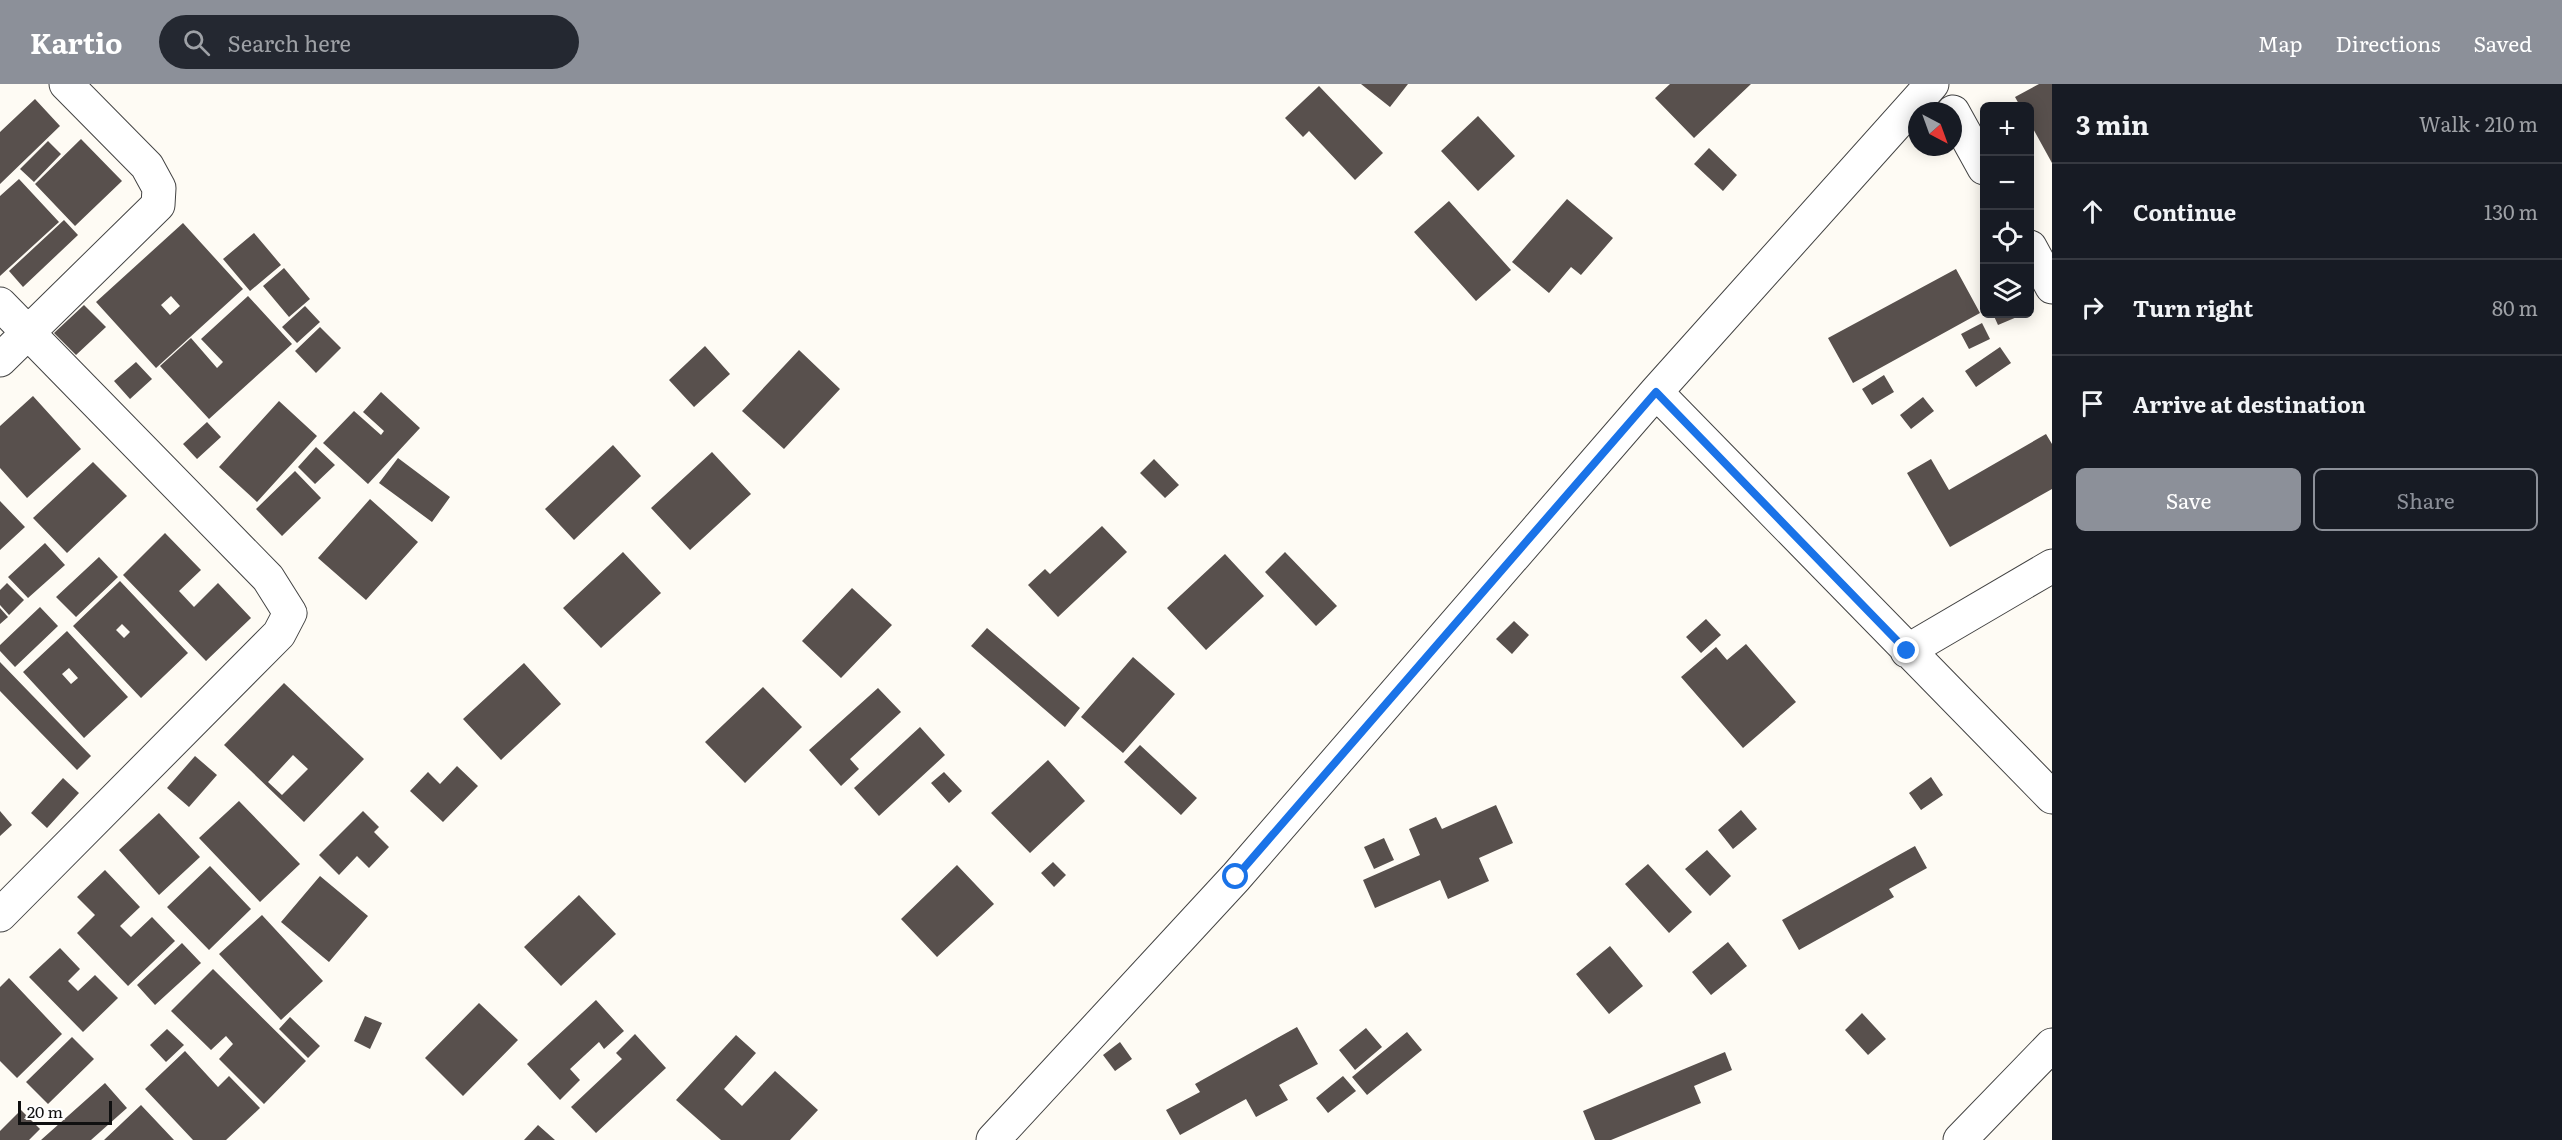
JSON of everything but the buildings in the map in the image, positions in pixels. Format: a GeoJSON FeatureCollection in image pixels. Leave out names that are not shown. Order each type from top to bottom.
{"type":"FeatureCollection","features":[{"type":"Feature","properties":{"kind":"street"},"geometry":{"type":"LineString","coordinates":[[0,360],[158,205],[159,188],[147,166],[66,84]]}},
{"type":"Feature","properties":{"kind":"street"},"geometry":{"type":"LineString","coordinates":[[993,1140],[1236,877],[1656,392],[1932,84]]}},
{"type":"Feature","properties":{"kind":"street"},"geometry":{"type":"LineString","coordinates":[[1937,84],[1947,102]]}},
{"type":"Feature","properties":{"kind":"street"},"geometry":{"type":"LineString","coordinates":[[1962,128],[1980,161]]}},
{"type":"Feature","properties":{"kind":"street"},"geometry":{"type":"LineString","coordinates":[[2034,254],[2052,286]]}},
{"type":"Feature","properties":{"kind":"street"},"geometry":{"type":"LineString","coordinates":[[0,304],[268,578],[290,613],[279,634],[0,915]]}},
{"type":"Feature","properties":{"kind":"street"},"geometry":{"type":"LineString","coordinates":[[1656,392],[1907,651],[2052,796]]}},
{"type":"Feature","properties":{"kind":"street"},"geometry":{"type":"LineString","coordinates":[[1907,651],[2052,566]]}},
{"type":"Feature","properties":{"kind":"street"},"geometry":{"type":"LineString","coordinates":[[1960,1140],[2052,1046]]}},
{"type":"Feature","properties":{"kind":"route"},"geometry":{"type":"LineString","coordinates":[[1236,877],[1656,392],[1907,651]]}}]}
